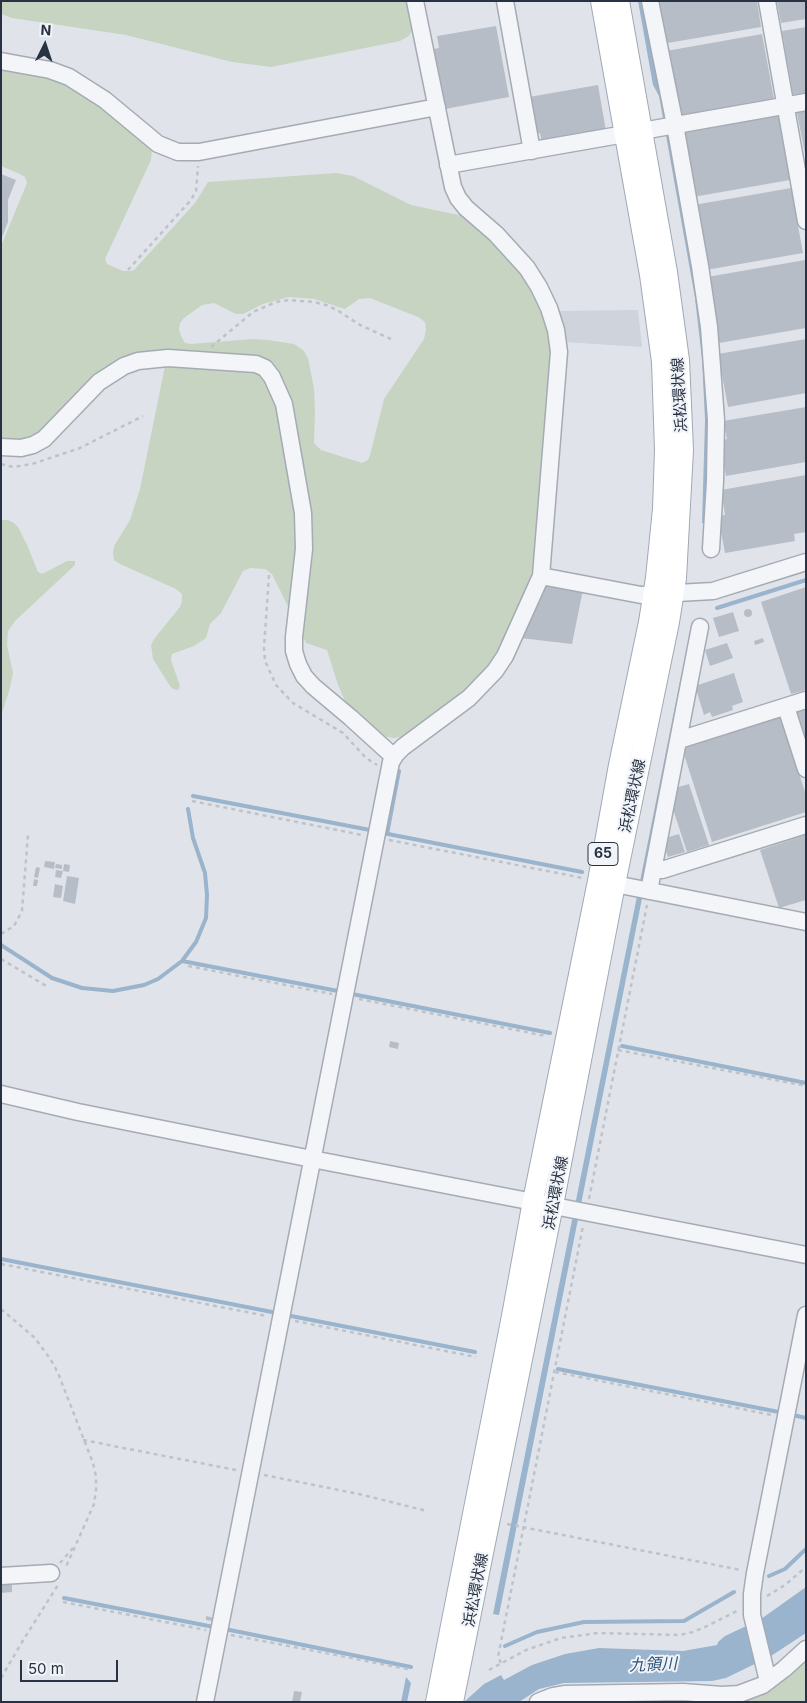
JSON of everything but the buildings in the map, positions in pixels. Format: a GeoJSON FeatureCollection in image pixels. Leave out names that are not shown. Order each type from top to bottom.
{"type":"FeatureCollection","features":[{"type":"Feature","properties":{"kind":"main road","name":"浜松環状線"},"geometry":{"type":"LineString","coordinates":[[436,1702],[533,1201],[628,887],[619,765],[654,594],[664,479],[664,391],[655,304],[655,129],[601,1]]}},
{"type":"Feature","properties":{"kind":"main road","name":"浜松環状線"},"geometry":{"type":"LineString","coordinates":[[453,1702],[574,1209],[628,887],[674,593],[682,480],[680,370],[655,129],[619,1]]}},
{"type":"Feature","properties":{"kind":"street"},"geometry":{"type":"LineString","coordinates":[[205,1702],[388,772],[394,757],[403,747],[468,698],[494,671],[509,648],[541,576],[559,352],[556,330],[546,301],[527,268],[496,234],[466,208],[458,198],[453,187],[415,1]]}},
{"type":"Feature","properties":{"kind":"street"},"geometry":{"type":"LineString","coordinates":[[505,1],[532,150]]}},
{"type":"Feature","properties":{"kind":"street"},"geometry":{"type":"LineString","coordinates":[[650,1],[655,129],[705,296],[712,358],[716,450],[711,549]]}},
{"type":"Feature","properties":{"kind":"street"},"geometry":{"type":"LineString","coordinates":[[767,1],[806,221]]}},
{"type":"Feature","properties":{"kind":"street"},"geometry":{"type":"LineString","coordinates":[[1,62],[50,70],[69,76],[105,100],[158,144],[178,152],[199,152],[437,108]]}},
{"type":"Feature","properties":{"kind":"street"},"geometry":{"type":"LineString","coordinates":[[448,165],[806,102]]}},
{"type":"Feature","properties":{"kind":"street"},"geometry":{"type":"LineString","coordinates":[[1,447],[21,448],[33,445],[44,439],[99,382],[124,366],[153,358],[256,364],[266,368],[284,404],[304,531],[304,549],[294,637],[294,651],[298,664],[312,686],[352,718],[394,757]]}},
{"type":"Feature","properties":{"kind":"street"},"geometry":{"type":"LineString","coordinates":[[541,576],[641,595],[714,591],[806,562]]}},
{"type":"Feature","properties":{"kind":"street"},"geometry":{"type":"LineString","coordinates":[[654,869],[700,627]]}},
{"type":"Feature","properties":{"kind":"street"},"geometry":{"type":"LineString","coordinates":[[679,740],[806,700]]}},
{"type":"Feature","properties":{"kind":"street"},"geometry":{"type":"LineString","coordinates":[[786,706],[806,769]]}},
{"type":"Feature","properties":{"kind":"street"},"geometry":{"type":"LineString","coordinates":[[628,887],[654,869],[662,870],[806,825]]}},
{"type":"Feature","properties":{"kind":"street"},"geometry":{"type":"LineString","coordinates":[[628,887],[806,922]]}},
{"type":"Feature","properties":{"kind":"street"},"geometry":{"type":"LineString","coordinates":[[1,1094],[78,1112],[312,1159],[806,1255]]}},
{"type":"Feature","properties":{"kind":"street"},"geometry":{"type":"LineString","coordinates":[[766,1674],[752,1609],[755,1573],[806,1314]]}},
{"type":"Feature","properties":{"kind":"street"},"geometry":{"type":"LineString","coordinates":[[1,1576],[58,1577]]}},
{"type":"Feature","properties":{"kind":"street"},"geometry":{"type":"LineString","coordinates":[[538,1702],[564,1694],[639,1697],[683,1692],[730,1695],[748,1692],[766,1674],[795,1660],[806,1648]]}},
{"type":"Feature","properties":{"kind":"path"},"geometry":{"type":"LineString","coordinates":[[128,270],[191,200],[196,191],[199,152]]}},
{"type":"Feature","properties":{"kind":"path"},"geometry":{"type":"LineString","coordinates":[[196,360],[253,312],[276,302],[289,300],[326,305],[391,340]]}},
{"type":"Feature","properties":{"kind":"path"},"geometry":{"type":"LineString","coordinates":[[1,464],[13,467],[32,464],[80,448],[143,416]]}},
{"type":"Feature","properties":{"kind":"path"},"geometry":{"type":"LineString","coordinates":[[192,801],[628,887],[618,1050],[574,1209],[554,1372],[500,1645],[498,1657],[501,1663]]}},
{"type":"Feature","properties":{"kind":"path"},"geometry":{"type":"LineString","coordinates":[[1,934],[14,926],[22,911],[28,834]]}},
{"type":"Feature","properties":{"kind":"path"},"geometry":{"type":"LineString","coordinates":[[1,959],[48,987]]}},
{"type":"Feature","properties":{"kind":"path"},"geometry":{"type":"LineString","coordinates":[[188,966],[546,1036]]}},
{"type":"Feature","properties":{"kind":"path"},"geometry":{"type":"LineString","coordinates":[[618,1050],[806,1086]]}},
{"type":"Feature","properties":{"kind":"path"},"geometry":{"type":"LineString","coordinates":[[1,1264],[476,1357]]}},
{"type":"Feature","properties":{"kind":"path"},"geometry":{"type":"LineString","coordinates":[[1,1309],[34,1338],[51,1360],[58,1373],[93,1463],[96,1476],[94,1504],[75,1545],[1,1678]]}},
{"type":"Feature","properties":{"kind":"path"},"geometry":{"type":"LineString","coordinates":[[554,1372],[785,1418]]}},
{"type":"Feature","properties":{"kind":"path"},"geometry":{"type":"LineString","coordinates":[[507,1524],[755,1573]]}},
{"type":"Feature","properties":{"kind":"path"},"geometry":{"type":"LineString","coordinates":[[58,1577],[75,1545]]}},
{"type":"Feature","properties":{"kind":"path"},"geometry":{"type":"LineString","coordinates":[[489,1670],[543,1643],[580,1635],[617,1632],[680,1635],[693,1632],[752,1609],[806,1567]]}},
{"type":"Feature","properties":{"kind":"path"},"geometry":{"type":"LineString","coordinates":[[63,1602],[408,1669]]}},
{"type":"Feature","properties":{"kind":"shaded area"},"geometry":{"type":"Polygon","coordinates":[[[638,310],[642,347],[564,342],[556,311],[638,310]]]}},
{"type":"Feature","properties":{"kind":"green space"},"geometry":{"type":"Polygon","coordinates":[[[1,1],[409,1],[413,28],[409,36],[400,41],[271,67],[232,62],[126,35],[12,18],[1,14],[1,1]]]}},
{"type":"Feature","properties":{"kind":"green space"},"geometry":{"type":"Polygon","coordinates":[[[1,68],[58,79],[102,104],[152,149],[151,160],[105,259],[107,264],[123,271],[135,269],[195,203],[208,182],[336,173],[353,176],[411,205],[468,217],[522,272],[544,311],[553,353],[534,575],[508,637],[479,682],[405,736],[394,738],[383,736],[355,714],[345,701],[327,650],[306,643],[272,574],[265,569],[250,568],[243,571],[221,613],[210,624],[206,638],[194,646],[172,654],[171,660],[180,686],[178,690],[170,686],[153,659],[151,645],[180,607],[182,594],[176,589],[120,564],[114,560],[113,553],[114,546],[130,520],[140,489],[166,361],[137,357],[42,436],[1,443],[1,246],[27,183],[25,177],[1,166],[1,68]],[[289,297],[263,304],[243,314],[236,314],[214,303],[202,305],[184,318],[180,323],[179,330],[185,343],[191,344],[253,339],[294,344],[303,350],[308,358],[314,389],[314,443],[321,450],[362,463],[368,460],[370,455],[384,399],[424,339],[425,322],[418,317],[370,298],[359,299],[345,309],[314,299],[289,297]]]}},
{"type":"Feature","properties":{"kind":"green space"},"geometry":{"type":"Polygon","coordinates":[[[1,520],[8,520],[18,527],[38,572],[42,574],[67,561],[75,561],[75,565],[15,621],[8,631],[7,645],[13,673],[1,716],[1,520]]]}},
{"type":"Feature","properties":{"kind":"green space"},"geometry":{"type":"Polygon","coordinates":[[[806,1655],[806,1702],[698,1702],[705,1699],[722,1699],[806,1655]]]}},
{"type":"Feature","properties":{"kind":"water"},"geometry":{"type":"Polygon","coordinates":[[[638,1],[645,1],[696,267],[710,389],[708,524],[702,523],[705,420],[702,359],[695,298],[659,96],[653,85],[638,1]]]}},
{"type":"Feature","properties":{"kind":"water"},"geometry":{"type":"Polygon","coordinates":[[[686,652],[691,653],[499,1615],[493,1614],[686,652]]]}},
{"type":"Feature","properties":{"kind":"water","name":"九領川"},"geometry":{"type":"Polygon","coordinates":[[[806,1587],[806,1633],[771,1656],[726,1678],[712,1681],[564,1683],[539,1689],[519,1702],[464,1702],[484,1684],[501,1675],[504,1680],[532,1665],[565,1654],[599,1648],[683,1651],[717,1645],[725,1636],[761,1619],[806,1587]]]}},
{"type":"Feature","properties":{"kind":"water"},"geometry":{"type":"Polygon","coordinates":[[[406,1677],[411,1683],[407,1702],[401,1702],[406,1677]]]}},
{"type":"Feature","properties":{"kind":"waterway"},"geometry":{"type":"LineString","coordinates":[[717,608],[806,580]]}},
{"type":"Feature","properties":{"kind":"waterway"},"geometry":{"type":"LineString","coordinates":[[387,834],[399,771]]}},
{"type":"Feature","properties":{"kind":"waterway"},"geometry":{"type":"LineString","coordinates":[[193,796],[370,830]]}},
{"type":"Feature","properties":{"kind":"waterway"},"geometry":{"type":"LineString","coordinates":[[1,945],[52,978],[82,988],[113,991],[144,985],[158,979],[182,961],[196,942],[206,918],[207,895],[205,873],[193,838],[188,809]]}},
{"type":"Feature","properties":{"kind":"waterway"},"geometry":{"type":"LineString","coordinates":[[383,833],[582,872]]}},
{"type":"Feature","properties":{"kind":"waterway"},"geometry":{"type":"LineString","coordinates":[[182,961],[338,991]]}},
{"type":"Feature","properties":{"kind":"waterway"},"geometry":{"type":"LineString","coordinates":[[352,994],[550,1033]]}},
{"type":"Feature","properties":{"kind":"waterway"},"geometry":{"type":"LineString","coordinates":[[622,1046],[806,1083]]}},
{"type":"Feature","properties":{"kind":"waterway"},"geometry":{"type":"LineString","coordinates":[[1,1259],[272,1312]]}},
{"type":"Feature","properties":{"kind":"waterway"},"geometry":{"type":"LineString","coordinates":[[291,1316],[475,1352]]}},
{"type":"Feature","properties":{"kind":"waterway"},"geometry":{"type":"LineString","coordinates":[[558,1369],[779,1412]]}},
{"type":"Feature","properties":{"kind":"waterway"},"geometry":{"type":"LineString","coordinates":[[793,1415],[806,1418]]}},
{"type":"Feature","properties":{"kind":"waterway"},"geometry":{"type":"LineString","coordinates":[[769,1576],[785,1569],[806,1549]]}},
{"type":"Feature","properties":{"kind":"waterway"},"geometry":{"type":"LineString","coordinates":[[505,1646],[537,1632],[584,1622],[684,1621],[734,1592]]}},
{"type":"Feature","properties":{"kind":"waterway"},"geometry":{"type":"LineString","coordinates":[[64,1598],[214,1627]]}},
{"type":"Feature","properties":{"kind":"waterway"},"geometry":{"type":"LineString","coordinates":[[225,1629],[411,1667]]}}]}
